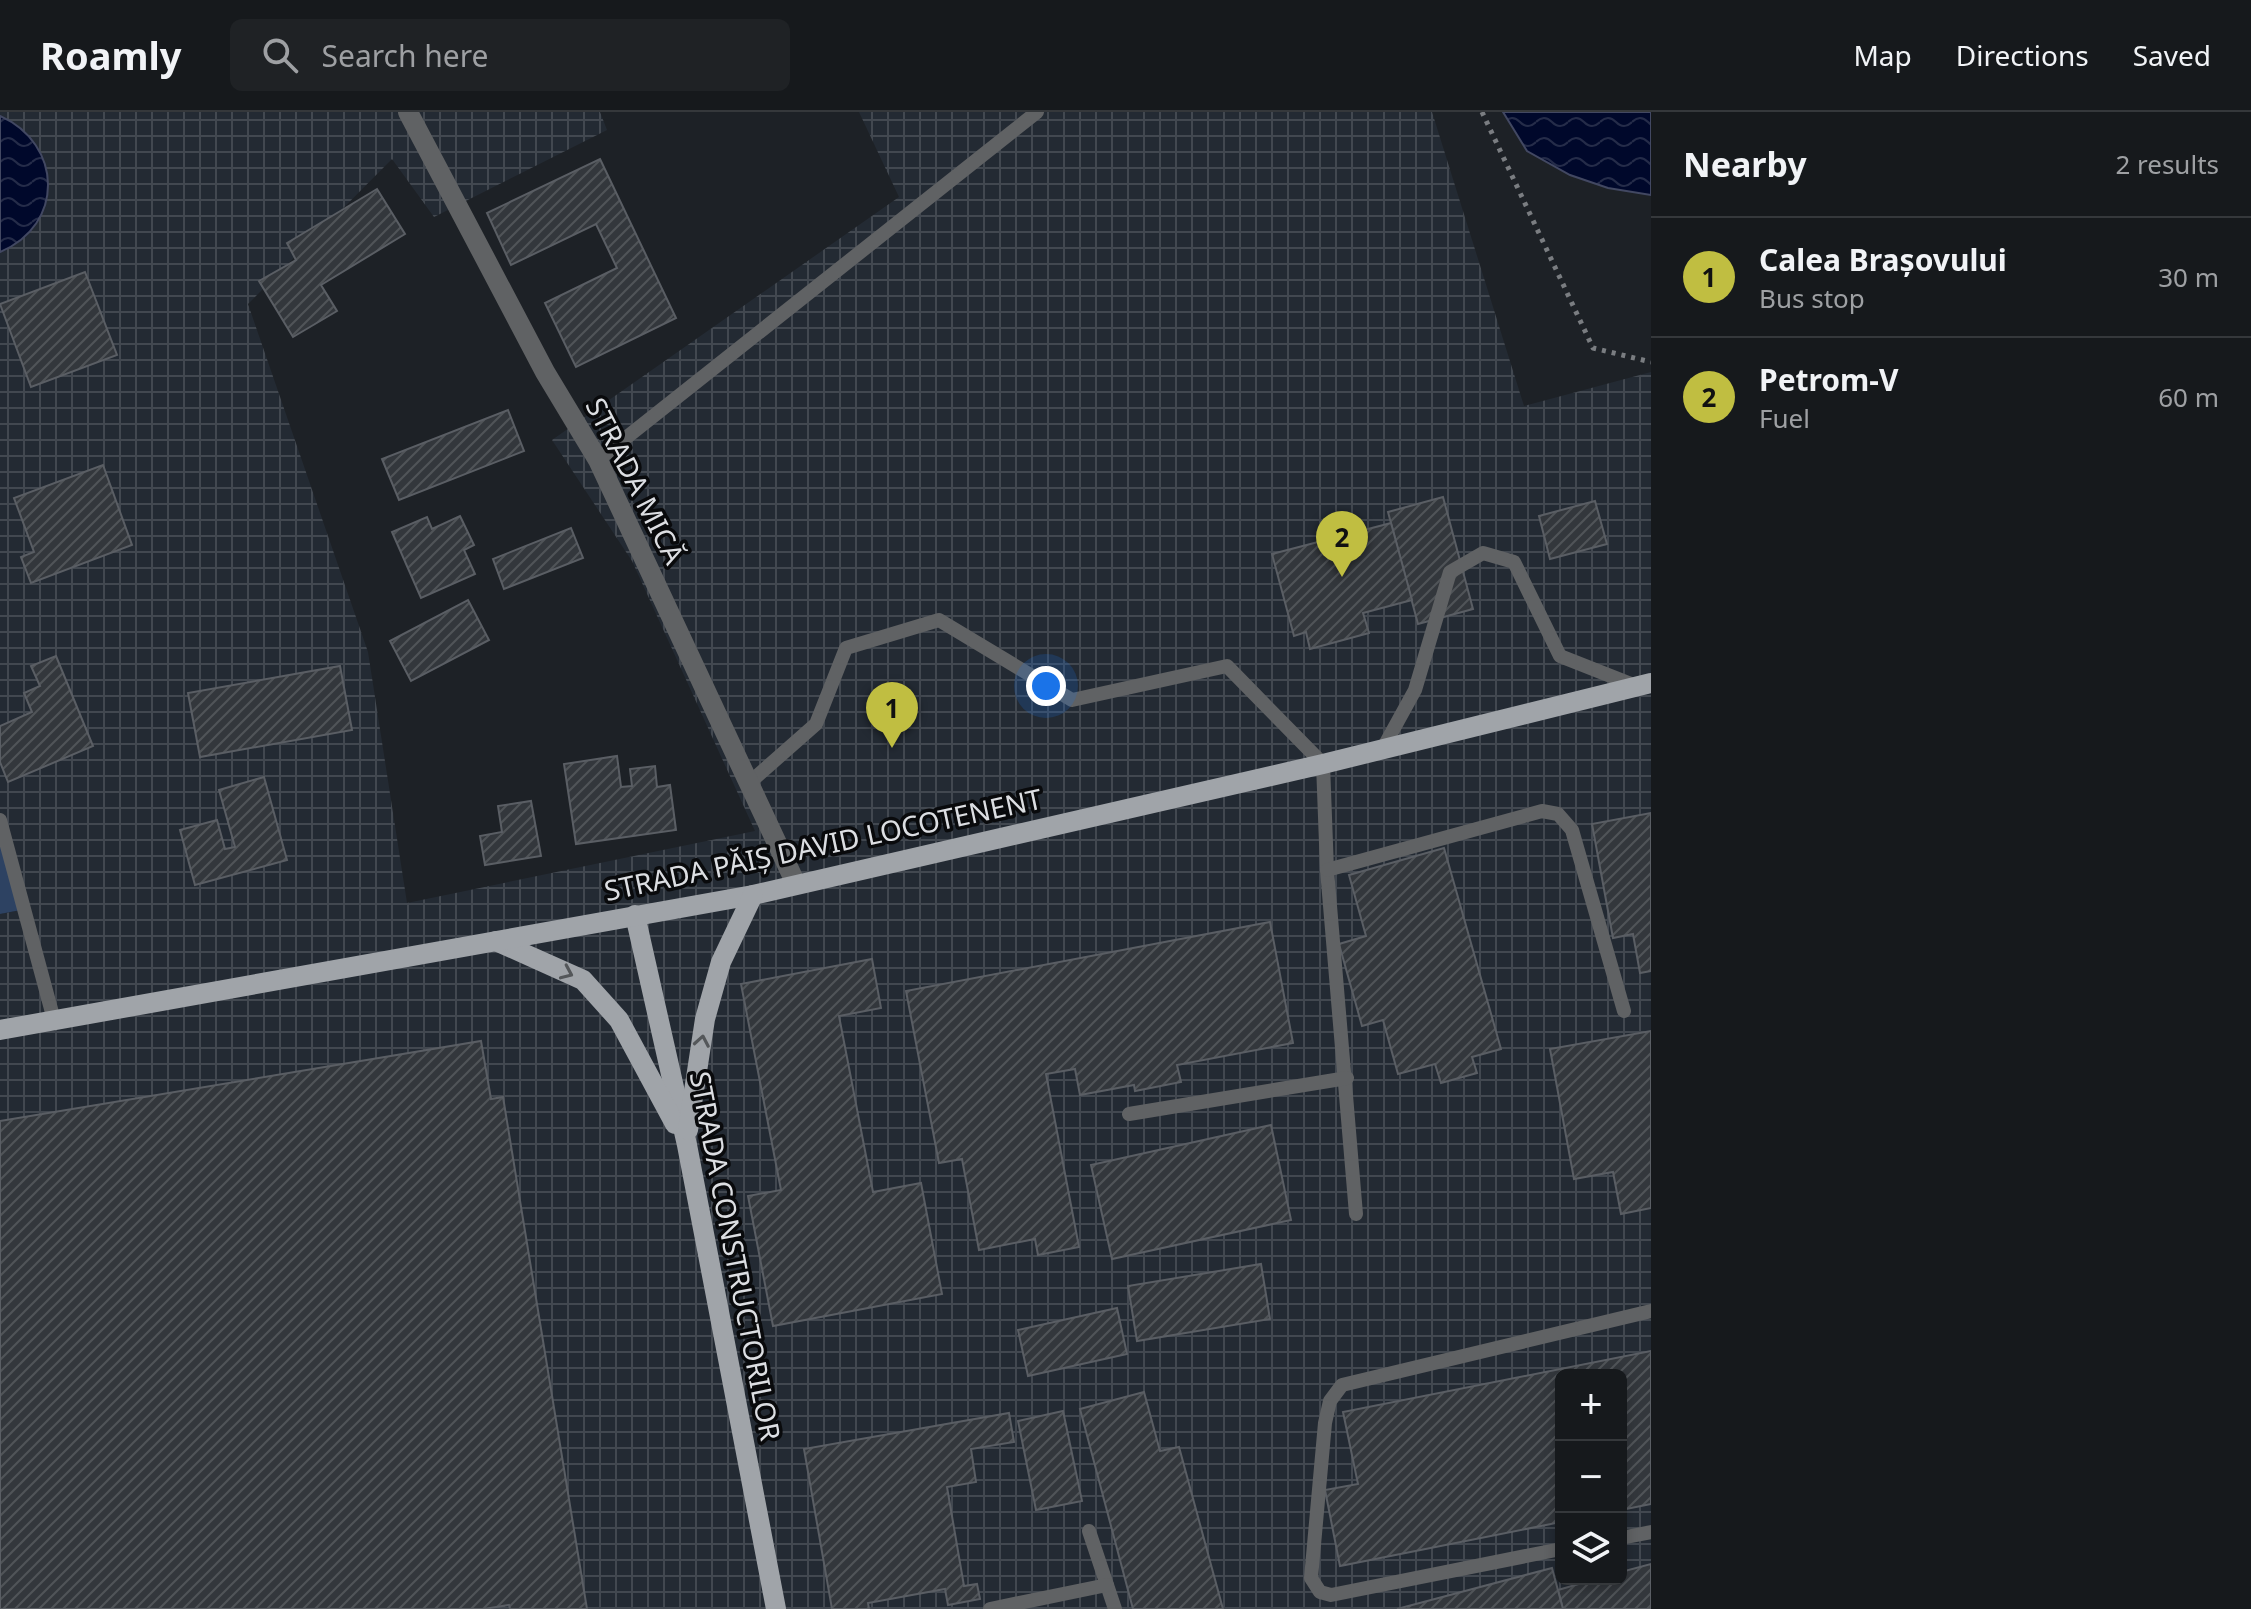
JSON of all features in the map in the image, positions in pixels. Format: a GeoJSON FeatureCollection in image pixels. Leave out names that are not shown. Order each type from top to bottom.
{"type":"FeatureCollection","features":[{"type":"Feature","properties":{"kind":"main road","name":"STRADA PĂIȘ DAVID LOCOTENENT"},"geometry":{"type":"LineString","coordinates":[[0,1030],[753,895],[1323,764],[1644,685]]}},
{"type":"Feature","properties":{"kind":"main road"},"geometry":{"type":"LineString","coordinates":[[687,1145],[705,1019],[721,962],[753,895]]}},
{"type":"Feature","properties":{"kind":"main road","name":"STRADA CONSTRUCTORILOR"},"geometry":{"type":"LineString","coordinates":[[635,915],[687,1145],[776,1609]]}},
{"type":"Feature","properties":{"kind":"main road"},"geometry":{"type":"LineString","coordinates":[[496,941],[583,980],[619,1020],[687,1145]]}},
{"type":"Feature","properties":{"kind":"street","name":"STRADA MICĂ"},"geometry":{"type":"LineString","coordinates":[[408,112],[545,372],[598,460],[796,884]]}},
{"type":"Feature","properties":{"kind":"lane"},"geometry":{"type":"LineString","coordinates":[[598,460],[1037,112]]}},
{"type":"Feature","properties":{"kind":"lane"},"geometry":{"type":"LineString","coordinates":[[1382,750],[1415,690],[1450,572],[1483,553],[1514,562],[1560,656],[1644,685]]}},
{"type":"Feature","properties":{"kind":"lane"},"geometry":{"type":"LineString","coordinates":[[748,784],[816,724],[846,648],[939,620],[1072,700],[1227,666],[1323,764],[1327,870],[1347,1078],[1356,1214]]}},
{"type":"Feature","properties":{"kind":"lane"},"geometry":{"type":"LineString","coordinates":[[1327,870],[1542,811],[1558,814],[1572,830],[1624,1011]]}},
{"type":"Feature","properties":{"kind":"lane"},"geometry":{"type":"LineString","coordinates":[[0,820],[54,1020]]}},
{"type":"Feature","properties":{"kind":"lane"},"geometry":{"type":"LineString","coordinates":[[1129,1114],[1347,1078]]}},
{"type":"Feature","properties":{"kind":"lane"},"geometry":{"type":"LineString","coordinates":[[1555,1550],[1331,1595],[1320,1592],[1311,1578],[1325,1423],[1330,1401],[1342,1385],[1651,1311]]}},
{"type":"Feature","properties":{"kind":"lane"},"geometry":{"type":"LineString","coordinates":[[1089,1531],[1115,1609]]}},
{"type":"Feature","properties":{"kind":"lane"},"geometry":{"type":"LineString","coordinates":[[1627,1537],[1651,1532]]}},
{"type":"Feature","properties":{"kind":"lane"},"geometry":{"type":"LineString","coordinates":[[990,1609],[1107,1585]]}},
{"type":"Feature","properties":{"kind":"path"},"geometry":{"type":"LineString","coordinates":[[1482,112],[1593,348],[1651,362]]}},
{"type":"Feature","properties":{"kind":"shaded area"},"geometry":{"type":"Polygon","coordinates":[[[0,112],[600,112],[607,130],[434,217],[392,159],[248,304],[368,652],[407,903],[755,831],[632,561],[552,440],[899,197],[859,112],[1432,112],[1524,406],[1651,372],[1651,1609],[0,1609],[0,914],[21,910],[0,842],[0,112]]]}},
{"type":"Feature","properties":{"kind":"shaded area"},"geometry":{"type":"Polygon","coordinates":[[[0,842],[21,910],[0,914],[0,842]]]}},
{"type":"Feature","properties":{"kind":"water"},"geometry":{"type":"Polygon","coordinates":[[[1503,112],[1651,112],[1651,195],[1608,188],[1570,175],[1527,151],[1503,112]]]}},
{"type":"Feature","properties":{"kind":"water"},"geometry":{"type":"Polygon","coordinates":[[[0,116],[21,129],[36,145],[45,164],[48,184],[45,204],[36,223],[21,240],[0,252],[0,116]]]}},
{"type":"Feature","properties":{"kind":"building"},"geometry":{"type":"Polygon","coordinates":[[[600,159],[676,318],[576,367],[545,303],[617,268],[596,224],[511,265],[487,213],[600,159]]]}},
{"type":"Feature","properties":{"kind":"building"},"geometry":{"type":"Polygon","coordinates":[[[377,189],[405,234],[321,285],[337,311],[293,337],[259,281],[296,260],[287,243],[377,189]]]}},
{"type":"Feature","properties":{"kind":"building"},"geometry":{"type":"Polygon","coordinates":[[[85,272],[117,355],[31,387],[0,304],[85,272]]]}},
{"type":"Feature","properties":{"kind":"building"},"geometry":{"type":"Polygon","coordinates":[[[508,410],[524,451],[399,500],[382,459],[508,410]]]}},
{"type":"Feature","properties":{"kind":"building"},"geometry":{"type":"Polygon","coordinates":[[[103,465],[132,545],[31,583],[21,557],[34,552],[14,498],[103,465]]]}},
{"type":"Feature","properties":{"kind":"building"},"geometry":{"type":"Polygon","coordinates":[[[1443,497],[1473,609],[1418,624],[1388,512],[1443,497]]]}},
{"type":"Feature","properties":{"kind":"building"},"geometry":{"type":"Polygon","coordinates":[[[1595,501],[1607,544],[1550,559],[1539,516],[1595,501]]]}},
{"type":"Feature","properties":{"kind":"building"},"geometry":{"type":"Polygon","coordinates":[[[460,516],[474,545],[464,550],[475,574],[421,598],[392,532],[427,517],[432,529],[460,516]]]}},
{"type":"Feature","properties":{"kind":"building"},"geometry":{"type":"Polygon","coordinates":[[[1391,523],[1412,600],[1363,613],[1369,633],[1310,649],[1306,632],[1294,636],[1272,554],[1391,523]]]}},
{"type":"Feature","properties":{"kind":"building"},"geometry":{"type":"Polygon","coordinates":[[[571,528],[583,558],[504,589],[493,559],[571,528]]]}},
{"type":"Feature","properties":{"kind":"building"},"geometry":{"type":"Polygon","coordinates":[[[468,600],[489,640],[411,681],[390,641],[468,600]]]}},
{"type":"Feature","properties":{"kind":"building"},"geometry":{"type":"Polygon","coordinates":[[[56,656],[93,746],[8,782],[0,762],[0,726],[32,712],[24,693],[40,686],[31,666],[56,656]]]}},
{"type":"Feature","properties":{"kind":"building"},"geometry":{"type":"Polygon","coordinates":[[[340,666],[352,730],[200,757],[188,693],[340,666]]]}},
{"type":"Feature","properties":{"kind":"building"},"geometry":{"type":"Polygon","coordinates":[[[617,756],[621,787],[632,786],[630,769],[655,766],[657,787],[670,785],[676,830],[576,844],[564,764],[617,756]]]}},
{"type":"Feature","properties":{"kind":"building"},"geometry":{"type":"Polygon","coordinates":[[[264,777],[287,860],[195,885],[180,830],[217,820],[225,849],[235,847],[219,790],[264,777]]]}},
{"type":"Feature","properties":{"kind":"building"},"geometry":{"type":"Polygon","coordinates":[[[531,801],[541,856],[485,865],[480,836],[502,832],[498,806],[531,801]]]}},
{"type":"Feature","properties":{"kind":"building"},"geometry":{"type":"Polygon","coordinates":[[[1651,813],[1651,971],[1640,973],[1633,934],[1613,938],[1592,824],[1651,813]]]}},
{"type":"Feature","properties":{"kind":"building"},"geometry":{"type":"Polygon","coordinates":[[[1444,848],[1501,1049],[1472,1057],[1477,1073],[1441,1083],[1435,1064],[1398,1074],[1383,1020],[1362,1026],[1339,944],[1366,936],[1349,875],[1444,848]]]}},
{"type":"Feature","properties":{"kind":"building"},"geometry":{"type":"Polygon","coordinates":[[[1270,922],[1293,1043],[1177,1065],[1181,1082],[1135,1091],[1134,1085],[1080,1095],[1075,1069],[1046,1074],[1079,1247],[1038,1255],[1035,1239],[979,1250],[962,1159],[939,1163],[906,991],[1270,922]]]}},
{"type":"Feature","properties":{"kind":"building"},"geometry":{"type":"Polygon","coordinates":[[[872,959],[881,1008],[839,1016],[873,1192],[921,1183],[942,1294],[773,1326],[748,1196],[781,1190],[741,984],[872,959]]]}},
{"type":"Feature","properties":{"kind":"building"},"geometry":{"type":"Polygon","coordinates":[[[1651,1031],[1651,1208],[1621,1214],[1613,1172],[1574,1179],[1550,1049],[1651,1031]]]}},
{"type":"Feature","properties":{"kind":"building"},"geometry":{"type":"Polygon","coordinates":[[[481,1041],[491,1099],[503,1097],[587,1609],[510,1609],[509,1605],[484,1609],[0,1609],[0,1121],[481,1041]]]}},
{"type":"Feature","properties":{"kind":"building"},"geometry":{"type":"Polygon","coordinates":[[[1271,1125],[1291,1220],[1112,1259],[1091,1165],[1271,1125]]]}},
{"type":"Feature","properties":{"kind":"building"},"geometry":{"type":"Polygon","coordinates":[[[1261,1264],[1270,1319],[1137,1341],[1128,1286],[1261,1264]]]}},
{"type":"Feature","properties":{"kind":"building"},"geometry":{"type":"Polygon","coordinates":[[[1117,1308],[1127,1354],[1028,1376],[1018,1330],[1117,1308]]]}},
{"type":"Feature","properties":{"kind":"building"},"geometry":{"type":"Polygon","coordinates":[[[1651,1351],[1651,1504],[1627,1509],[1627,1369],[1560,1369],[1651,1351]]]}},
{"type":"Feature","properties":{"kind":"building"},"geometry":{"type":"Polygon","coordinates":[[[1555,1370],[1555,1523],[1340,1566],[1325,1490],[1358,1484],[1343,1412],[1555,1370]]]}},
{"type":"Feature","properties":{"kind":"building"},"geometry":{"type":"Polygon","coordinates":[[[1144,1392],[1160,1451],[1179,1447],[1223,1609],[1133,1609],[1080,1409],[1144,1392]]]}},
{"type":"Feature","properties":{"kind":"building"},"geometry":{"type":"Polygon","coordinates":[[[1063,1411],[1082,1501],[1036,1510],[1018,1421],[1063,1411]]]}},
{"type":"Feature","properties":{"kind":"building"},"geometry":{"type":"Polygon","coordinates":[[[1009,1413],[1014,1442],[971,1449],[976,1482],[947,1487],[964,1586],[977,1584],[980,1599],[948,1605],[945,1589],[868,1603],[869,1609],[832,1609],[804,1449],[1009,1413]]]}},
{"type":"Feature","properties":{"kind":"building"},"geometry":{"type":"Polygon","coordinates":[[[1651,1564],[1651,1609],[1563,1609],[1558,1590],[1575,1585],[1627,1585],[1627,1570],[1651,1564]]]}},
{"type":"Feature","properties":{"kind":"building"},"geometry":{"type":"Polygon","coordinates":[[[1552,1568],[1563,1609],[1397,1609],[1552,1568]]]}},
{"type":"Feature","properties":{"kind":"place","name":"Petrom-V"},"geometry":{"type":"Point","coordinates":[1342,577]}},
{"type":"Feature","properties":{"kind":"place","name":"Calea Brașovului"},"geometry":{"type":"Point","coordinates":[892,748]}}]}
